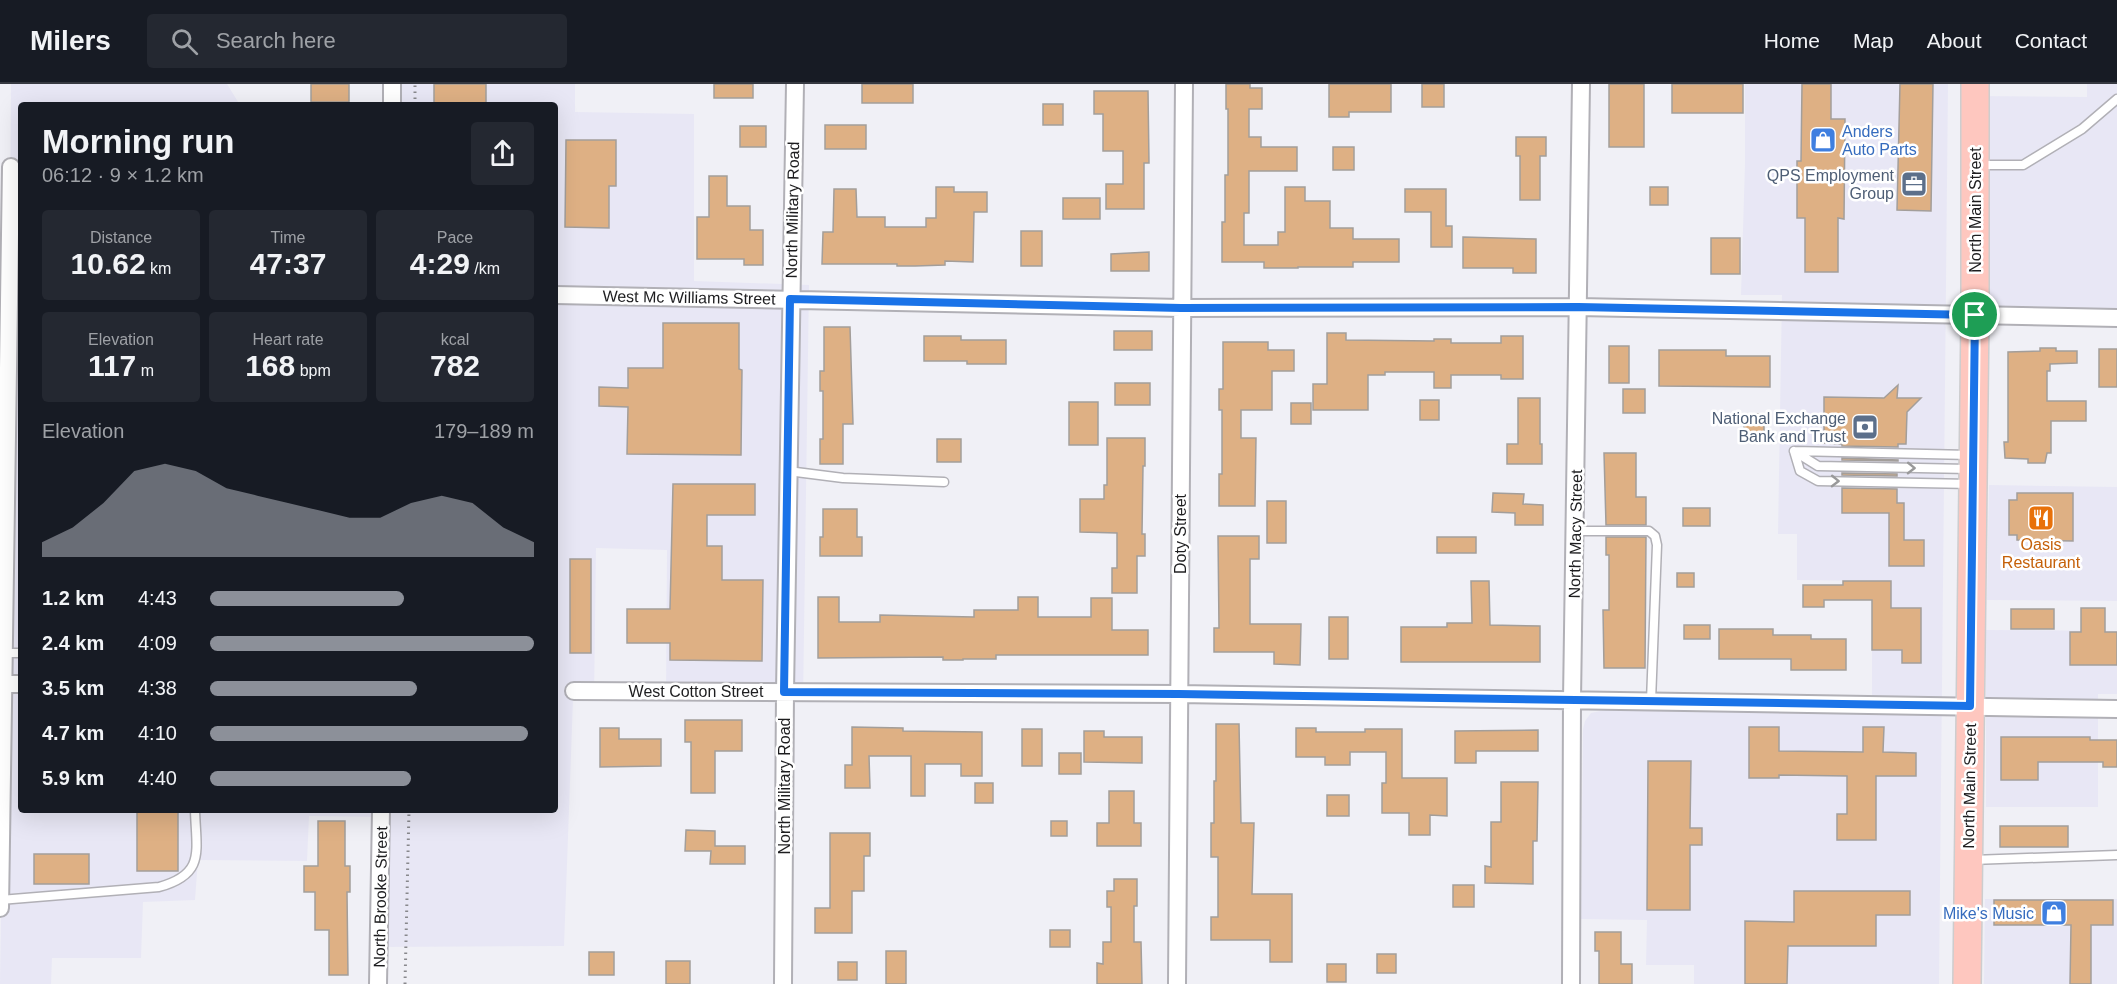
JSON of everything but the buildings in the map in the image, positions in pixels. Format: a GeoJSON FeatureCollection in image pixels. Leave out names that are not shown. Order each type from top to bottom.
{"type":"FeatureCollection","features":[{"type":"Feature","properties":{"kind":"main road","name":"North Main Street"},"geometry":{"type":"LineString","coordinates":[[1967,984],[1975,315],[1975,84]]}},
{"type":"Feature","properties":{"kind":"street"},"geometry":{"type":"LineString","coordinates":[[392,84],[392,102]]}},
{"type":"Feature","properties":{"kind":"street","name":"North Military Road"},"geometry":{"type":"LineString","coordinates":[[783,984],[784,692],[795,84]]}},
{"type":"Feature","properties":{"kind":"street","name":"Doty Street"},"geometry":{"type":"LineString","coordinates":[[1177,984],[1184,84]]}},
{"type":"Feature","properties":{"kind":"street","name":"North Macy Street"},"geometry":{"type":"LineString","coordinates":[[1571,984],[1572,700],[1581,84]]}},
{"type":"Feature","properties":{"kind":"street"},"geometry":{"type":"LineString","coordinates":[[0,908],[3,684],[16,279],[11,167]]}},
{"type":"Feature","properties":{"kind":"street","name":"West Mc Williams Street"},"geometry":{"type":"LineString","coordinates":[[558,295],[1181,308],[1578,307],[2117,318]]}},
{"type":"Feature","properties":{"kind":"street"},"geometry":{"type":"LineString","coordinates":[[3,684],[18,684]]}},
{"type":"Feature","properties":{"kind":"street","name":"West Cotton Street"},"geometry":{"type":"LineString","coordinates":[[574,691],[1179,694],[2117,709]]}},
{"type":"Feature","properties":{"kind":"street","name":"North Brooke Street"},"geometry":{"type":"LineString","coordinates":[[378,984],[381,813]]}},
{"type":"Feature","properties":{"kind":"lane"},"geometry":{"type":"LineString","coordinates":[[1975,165],[2024,165],[2082,129],[2117,99]]}},
{"type":"Feature","properties":{"kind":"lane"},"geometry":{"type":"LineString","coordinates":[[1794,451],[1972,469]]}},
{"type":"Feature","properties":{"kind":"lane"},"geometry":{"type":"LineString","coordinates":[[1794,451],[1818,465],[1972,469]]}},
{"type":"Feature","properties":{"kind":"lane"},"geometry":{"type":"LineString","coordinates":[[1794,451],[1800,471],[1818,481],[1972,469]]}},
{"type":"Feature","properties":{"kind":"lane"},"geometry":{"type":"LineString","coordinates":[[788,471],[843,478],[944,482]]}},
{"type":"Feature","properties":{"kind":"lane"},"geometry":{"type":"LineString","coordinates":[[1575,531],[1649,531],[1655,536],[1657,545],[1651,701]]}},
{"type":"Feature","properties":{"kind":"lane"},"geometry":{"type":"LineString","coordinates":[[4,653],[18,653]]}},
{"type":"Feature","properties":{"kind":"lane"},"geometry":{"type":"LineString","coordinates":[[0,900],[159,887],[173,883],[188,874],[196,857],[195,813]]}},
{"type":"Feature","properties":{"kind":"lane"},"geometry":{"type":"LineString","coordinates":[[1968,860],[2117,855]]}},
{"type":"Feature","properties":{"kind":"path"},"geometry":{"type":"LineString","coordinates":[[415,102],[416,84]]}},
{"type":"Feature","properties":{"kind":"path"},"geometry":{"type":"LineString","coordinates":[[405,984],[409,813]]}},
{"type":"Feature","properties":{"kind":"shaded area"},"geometry":{"type":"Polygon","coordinates":[[[11,84],[227,84],[238,102],[18,102],[18,813],[558,813],[558,102],[392,102],[392,84],[575,84],[575,112],[694,114],[694,281],[809,285],[803,702],[666,699],[667,550],[596,548],[594,699],[573,700],[564,946],[379,947],[381,817],[309,816],[307,861],[198,860],[195,900],[143,902],[141,958],[52,958],[51,984],[0,984],[11,84]]]}},
{"type":"Feature","properties":{"kind":"shaded area"},"geometry":{"type":"Polygon","coordinates":[[[1745,84],[1948,84],[1939,984],[1694,984],[1694,965],[1646,965],[1647,920],[1581,919],[1583,729],[1591,713],[1605,710],[1872,713],[1872,581],[1797,580],[1797,534],[1778,534],[1782,295],[1741,295],[1745,84]]]}},
{"type":"Feature","properties":{"kind":"shaded area"},"geometry":{"type":"Polygon","coordinates":[[[2087,84],[2117,84],[2117,318],[1975,315],[1975,96],[2087,97],[2087,84]]]}},
{"type":"Feature","properties":{"kind":"shaded area"},"geometry":{"type":"Polygon","coordinates":[[[1989,485],[2117,487],[2117,601],[1987,600],[1989,485]]]}},
{"type":"Feature","properties":{"kind":"shaded area"},"geometry":{"type":"Polygon","coordinates":[[[1986,630],[2117,631],[2117,694],[2098,694],[2098,807],[1986,807],[1986,630]]]}},
{"type":"Feature","properties":{"kind":"shaded area"},"geometry":{"type":"Polygon","coordinates":[[[1985,899],[2117,899],[2117,984],[1984,984],[1985,899]]]}},
{"type":"Feature","properties":{"kind":"place","name":"Anders Auto Parts"},"geometry":{"type":"Point","coordinates":[1823,140]}},
{"type":"Feature","properties":{"kind":"place","name":"QPS Employment Group"},"geometry":{"type":"Point","coordinates":[1914,184]}},
{"type":"Feature","properties":{"kind":"place","name":"National Exchange Bank and Trust"},"geometry":{"type":"Point","coordinates":[1865,427]}},
{"type":"Feature","properties":{"kind":"place","name":"Oasis Restaurant"},"geometry":{"type":"Point","coordinates":[2041,518]}},
{"type":"Feature","properties":{"kind":"place","name":"Mike's Music"},"geometry":{"type":"Point","coordinates":[2054,913]}},
{"type":"Feature","properties":{"kind":"route"},"geometry":{"type":"LineString","coordinates":[[790,299],[1181,308],[1578,307],[1975,315],[1970,706],[1179,694],[784,692],[790,299]]}}]}
